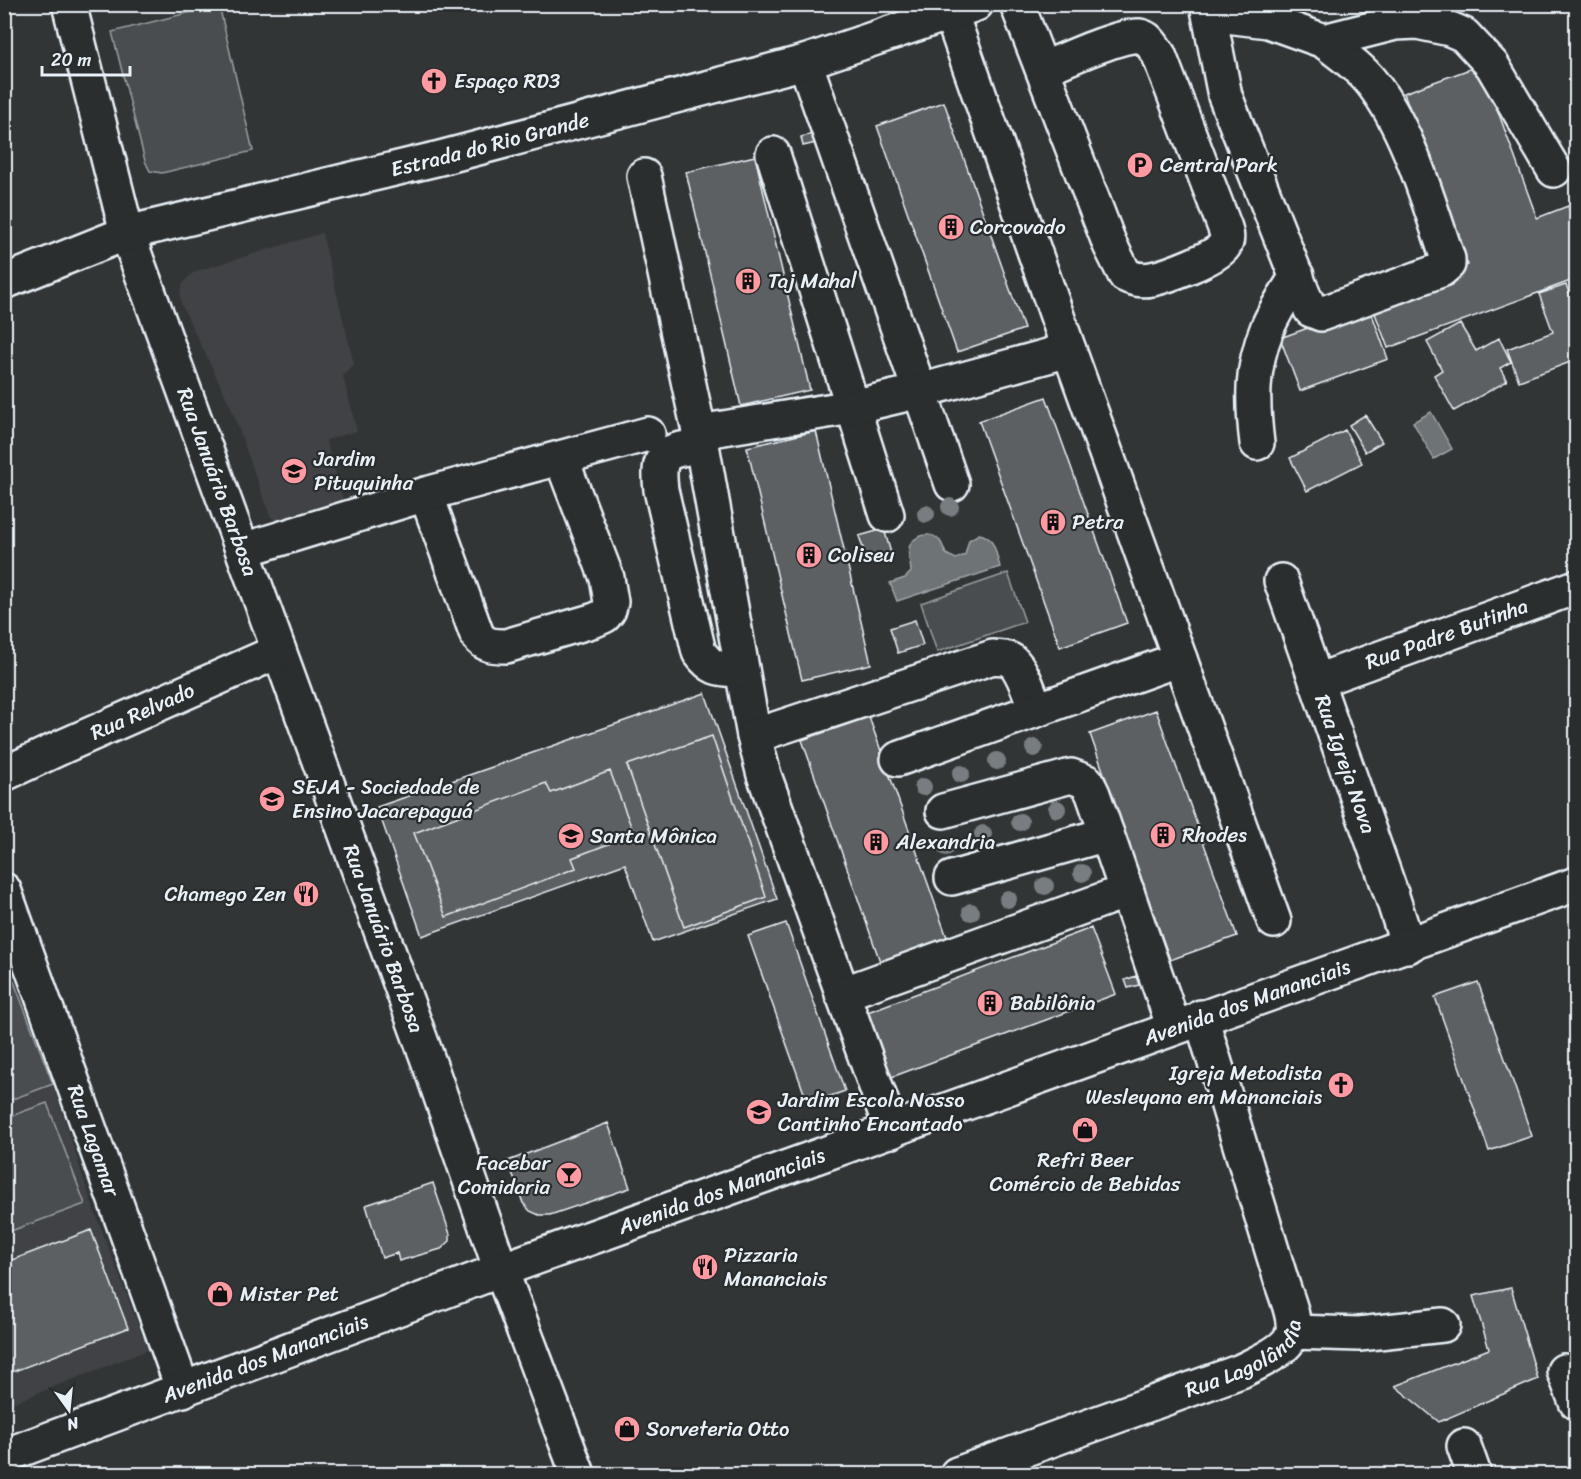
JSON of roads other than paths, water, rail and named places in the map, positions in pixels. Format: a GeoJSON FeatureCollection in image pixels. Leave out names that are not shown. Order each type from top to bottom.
{"type":"FeatureCollection","features":[{"type":"Feature","properties":{"kind":"street","name":"Rua Januário Barbosa"},"geometry":{"type":"LineString","coordinates":[[69,4],[127,233],[432,1071],[501,1270],[578,1474]]}},
{"type":"Feature","properties":{"kind":"street"},"geometry":{"type":"LineString","coordinates":[[1017,4],[1110,245],[1125,275],[1139,280],[1153,279],[1208,259],[1218,252],[1225,245],[1227,237],[1225,228],[1159,55],[1152,44],[1139,36],[1129,37],[1043,69]]}},
{"type":"Feature","properties":{"kind":"street","name":"Estrada do Rio Grande"},"geometry":{"type":"LineString","coordinates":[[4,282],[127,233],[440,158],[805,62],[963,9]]}},
{"type":"Feature","properties":{"kind":"street"},"geometry":{"type":"LineString","coordinates":[[963,9],[1069,350],[1274,921]]}},
{"type":"Feature","properties":{"kind":"street"},"geometry":{"type":"LineString","coordinates":[[1208,9],[1268,21],[1324,41],[1358,67],[1390,108],[1419,176],[1448,264],[1441,270],[1321,314],[1311,310],[1225,96],[1208,9]]}},
{"type":"Feature","properties":{"kind":"street"},"geometry":{"type":"LineString","coordinates":[[1324,41],[1395,24],[1417,22],[1450,29],[1464,35],[1492,65],[1554,170]]}},
{"type":"Feature","properties":{"kind":"street"},"geometry":{"type":"LineString","coordinates":[[805,62],[952,484]]}},
{"type":"Feature","properties":{"kind":"street"},"geometry":{"type":"LineString","coordinates":[[773,154],[887,515]]}},
{"type":"Feature","properties":{"kind":"street"},"geometry":{"type":"LineString","coordinates":[[644,176],[701,438],[754,736],[764,775],[892,1131]]}},
{"type":"Feature","properties":{"kind":"street"},"geometry":{"type":"LineString","coordinates":[[1257,444],[1253,406],[1254,371],[1267,328],[1297,276]]}},
{"type":"Feature","properties":{"kind":"street"},"geometry":{"type":"LineString","coordinates":[[742,670],[717,669],[706,662],[699,652],[661,490],[659,472],[664,457],[669,452],[701,438],[920,391],[1069,350]]}},
{"type":"Feature","properties":{"kind":"street"},"geometry":{"type":"LineString","coordinates":[[243,550],[426,494],[648,434]]}},
{"type":"Feature","properties":{"kind":"street"},"geometry":{"type":"LineString","coordinates":[[426,494],[477,635],[482,642],[492,646],[506,646],[595,620],[604,616],[609,610],[607,578],[561,458]]}},
{"type":"Feature","properties":{"kind":"street","name":"Rua Igreja Nova"},"geometry":{"type":"LineString","coordinates":[[1281,581],[1408,946]]}},
{"type":"Feature","properties":{"kind":"street","name":"Rua Padre Butinha"},"geometry":{"type":"LineString","coordinates":[[1317,681],[1576,586]]}},
{"type":"Feature","properties":{"kind":"street","name":"Rua Relvado"},"geometry":{"type":"LineString","coordinates":[[4,774],[279,651]]}},
{"type":"Feature","properties":{"kind":"street"},"geometry":{"type":"LineString","coordinates":[[754,736],[993,657],[1007,658],[1013,662],[1036,710]]}},
{"type":"Feature","properties":{"kind":"street"},"geometry":{"type":"LineString","coordinates":[[898,759],[1180,659]]}},
{"type":"Feature","properties":{"kind":"street","name":"Rua Lagolândia"},"geometry":{"type":"LineString","coordinates":[[943,811],[1071,776],[1087,782],[1127,891],[1187,1023],[1282,1283],[1293,1332],[1285,1344],[1272,1356],[1241,1371],[957,1474]]}},
{"type":"Feature","properties":{"kind":"street"},"geometry":{"type":"LineString","coordinates":[[952,878],[1107,834]]}},
{"type":"Feature","properties":{"kind":"street","name":"Avenida dos Mananciais"},"geometry":{"type":"LineString","coordinates":[[4,1456],[501,1270],[1576,884]]}},
{"type":"Feature","properties":{"kind":"street","name":"Rua Lagamar"},"geometry":{"type":"LineString","coordinates":[[4,890],[183,1390]]}},
{"type":"Feature","properties":{"kind":"street"},"geometry":{"type":"LineString","coordinates":[[842,994],[1127,891]]}},
{"type":"Feature","properties":{"kind":"street"},"geometry":{"type":"LineString","coordinates":[[1293,1332],[1359,1334],[1443,1325]]}},
{"type":"Feature","properties":{"kind":"street"},"geometry":{"type":"LineString","coordinates":[[1564,1371],[1576,1402]]}},
{"type":"Feature","properties":{"kind":"place","name":"Espaço RD3"},"geometry":{"type":"Point","coordinates":[434,81]}},
{"type":"Feature","properties":{"kind":"place","name":"Central Park"},"geometry":{"type":"Point","coordinates":[1140,165]}},
{"type":"Feature","properties":{"kind":"place","name":"Corcovado"},"geometry":{"type":"Point","coordinates":[951,227]}},
{"type":"Feature","properties":{"kind":"place","name":"Taj Mahal"},"geometry":{"type":"Point","coordinates":[748,281]}},
{"type":"Feature","properties":{"kind":"place","name":"Jardim Pituquinha"},"geometry":{"type":"Point","coordinates":[294,471]}},
{"type":"Feature","properties":{"kind":"place","name":"Petra"},"geometry":{"type":"Point","coordinates":[1053,522]}},
{"type":"Feature","properties":{"kind":"place","name":"Coliseu"},"geometry":{"type":"Point","coordinates":[809,555]}},
{"type":"Feature","properties":{"kind":"place","name":"SEJA - Sociedade de Ensino Jacarepaguá"},"geometry":{"type":"Point","coordinates":[272,799]}},
{"type":"Feature","properties":{"kind":"place","name":"Rhodes"},"geometry":{"type":"Point","coordinates":[1163,835]}},
{"type":"Feature","properties":{"kind":"place","name":"Santa Mônica"},"geometry":{"type":"Point","coordinates":[571,836]}},
{"type":"Feature","properties":{"kind":"place","name":"Alexandria"},"geometry":{"type":"Point","coordinates":[876,842]}},
{"type":"Feature","properties":{"kind":"place","name":"Chamego Zen"},"geometry":{"type":"Point","coordinates":[306,894]}},
{"type":"Feature","properties":{"kind":"place","name":"Babilônia"},"geometry":{"type":"Point","coordinates":[990,1003]}},
{"type":"Feature","properties":{"kind":"place","name":"Igreja Metodista Wesleyana em Mananciais"},"geometry":{"type":"Point","coordinates":[1341,1085]}},
{"type":"Feature","properties":{"kind":"place","name":"Jardim Escola Nosso Cantinho Encantado"},"geometry":{"type":"Point","coordinates":[759,1112]}},
{"type":"Feature","properties":{"kind":"place","name":"Refri Beer Comércio de Bebidas"},"geometry":{"type":"Point","coordinates":[1085,1130]}},
{"type":"Feature","properties":{"kind":"place","name":"Facebar Comidaria"},"geometry":{"type":"Point","coordinates":[569,1175]}},
{"type":"Feature","properties":{"kind":"place","name":"Pizzaria Mananciais"},"geometry":{"type":"Point","coordinates":[705,1267]}},
{"type":"Feature","properties":{"kind":"place","name":"Mister Pet"},"geometry":{"type":"Point","coordinates":[220,1294]}},
{"type":"Feature","properties":{"kind":"place","name":"Sorveteria Otto"},"geometry":{"type":"Point","coordinates":[627,1429]}}]}
